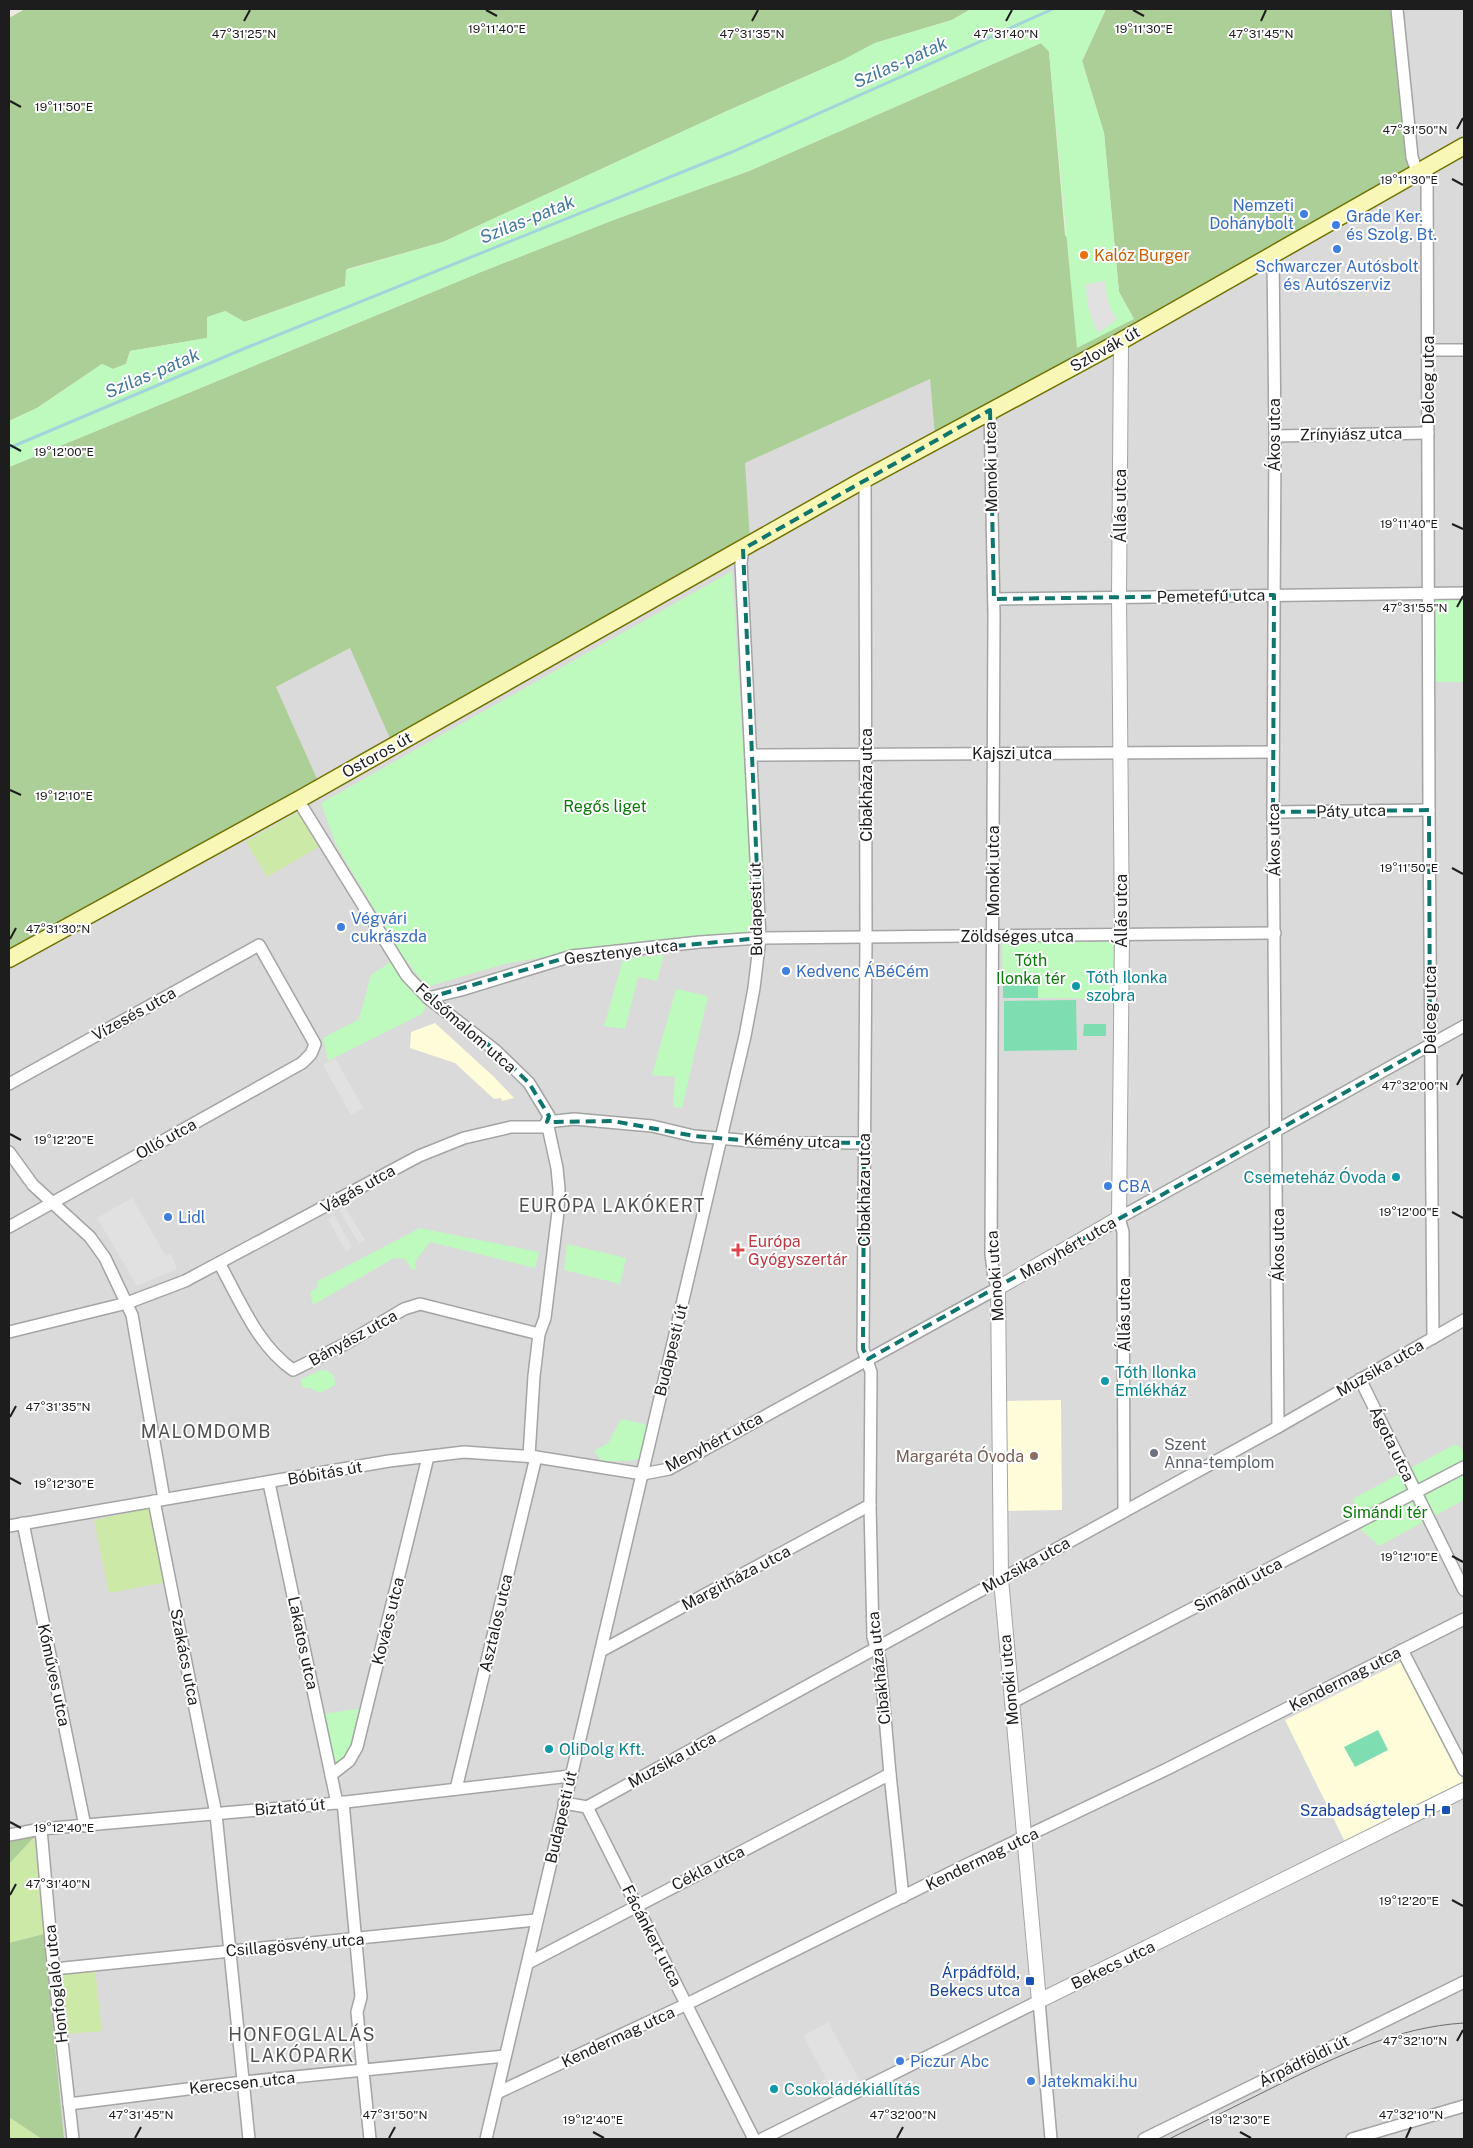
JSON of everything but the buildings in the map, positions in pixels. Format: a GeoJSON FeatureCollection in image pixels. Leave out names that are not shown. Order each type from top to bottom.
{"type":"FeatureCollection","features":[{"type":"Feature","properties":{"kind":"main road","name":"Szlovák út"},"geometry":{"type":"LineString","coordinates":[[743,549],[990,410],[1121,341],[1464,146]]}},
{"type":"Feature","properties":{"kind":"main road","name":"Ostoros út"},"geometry":{"type":"LineString","coordinates":[[9,959],[298,800],[743,549]]}},
{"type":"Feature","properties":{"kind":"street","name":"Délceg utca"},"geometry":{"type":"LineString","coordinates":[[1397,9],[1412,157],[1422,169],[1428,350],[1428,810],[1433,1338]]}},
{"type":"Feature","properties":{"kind":"street","name":"Ákos utca"},"geometry":{"type":"LineString","coordinates":[[1273,253],[1273,752],[1278,1427]]}},
{"type":"Feature","properties":{"kind":"street","name":"Állás utca"},"geometry":{"type":"LineString","coordinates":[[1121,341],[1119,598],[1122,934],[1119,1218],[1124,1232],[1124,1511]]}},
{"type":"Feature","properties":{"kind":"street"},"geometry":{"type":"LineString","coordinates":[[1428,350],[1464,350]]}},
{"type":"Feature","properties":{"kind":"street","name":"Monoki utca"},"geometry":{"type":"LineString","coordinates":[[990,410],[994,599],[991,1254],[994,1278],[998,1288],[1001,1579],[1051,2139]]}},
{"type":"Feature","properties":{"kind":"street","name":"Zrínyiász utca"},"geometry":{"type":"LineString","coordinates":[[1274,436],[1428,433]]}},
{"type":"Feature","properties":{"kind":"street","name":"Cibakháza utca"},"geometry":{"type":"LineString","coordinates":[[865,479],[866,937],[863,1349],[871,1372],[870,1504],[873,1637],[880,1660],[903,1897]]}},
{"type":"Feature","properties":{"kind":"street","name":"Budapesti út"},"geometry":{"type":"LineString","coordinates":[[486,2139],[745,1036],[754,988],[760,938],[741,563],[743,549]]}},
{"type":"Feature","properties":{"kind":"street","name":"Pemetefű utca"},"geometry":{"type":"LineString","coordinates":[[994,599],[1464,593]]}},
{"type":"Feature","properties":{"kind":"street","name":"Kajszi utca"},"geometry":{"type":"LineString","coordinates":[[751,755],[1273,752]]}},
{"type":"Feature","properties":{"kind":"street","name":"Felsőmalom utca"},"geometry":{"type":"LineString","coordinates":[[298,800],[407,976],[428,998],[495,1050],[529,1083],[549,1116],[548,1122],[557,1168],[558,1212],[545,1318],[539,1334],[534,1376],[532,1457]]}},
{"type":"Feature","properties":{"kind":"street","name":"Páty utca"},"geometry":{"type":"LineString","coordinates":[[1274,812],[1428,810]]}},
{"type":"Feature","properties":{"kind":"street","name":"Zöldséges utca"},"geometry":{"type":"LineString","coordinates":[[760,938],[1275,933]]}},
{"type":"Feature","properties":{"kind":"street","name":"Gesztenye utca"},"geometry":{"type":"LineString","coordinates":[[428,998],[461,990],[572,956],[700,942],[760,938]]}},
{"type":"Feature","properties":{"kind":"street","name":"Vízesés utca"},"geometry":{"type":"LineString","coordinates":[[9,1084],[259,945],[314,1044]]}},
{"type":"Feature","properties":{"kind":"street","name":"Menyhért utca"},"geometry":{"type":"LineString","coordinates":[[643,1474],[669,1469],[998,1288],[1119,1218],[1464,1026]]}},
{"type":"Feature","properties":{"kind":"street","name":"Olló utca"},"geometry":{"type":"LineString","coordinates":[[9,1227],[302,1063],[311,1054],[314,1044]]}},
{"type":"Feature","properties":{"kind":"street","name":"Vágás utca"},"geometry":{"type":"LineString","coordinates":[[9,1332],[127,1303],[185,1281],[419,1156],[464,1138],[511,1127],[543,1127],[548,1122],[574,1119],[613,1121],[652,1126],[694,1136],[721,1137]]}},
{"type":"Feature","properties":{"kind":"street","name":"Kémény utca"},"geometry":{"type":"LineString","coordinates":[[721,1137],[763,1142],[864,1143]]}},
{"type":"Feature","properties":{"kind":"street","name":"Szakács utca"},"geometry":{"type":"LineString","coordinates":[[9,1152],[33,1185],[90,1238],[105,1258],[132,1315],[159,1500],[216,1814],[249,2139]]}},
{"type":"Feature","properties":{"kind":"street","name":"Bányász utca"},"geometry":{"type":"LineString","coordinates":[[219,1264],[261,1337],[278,1359],[293,1370],[345,1344],[404,1310],[420,1304],[539,1334]]}},
{"type":"Feature","properties":{"kind":"street","name":"Muzsika utca"},"geometry":{"type":"LineString","coordinates":[[587,1807],[1278,1427],[1464,1320]]}},
{"type":"Feature","properties":{"kind":"street","name":"Ágota utca"},"geometry":{"type":"LineString","coordinates":[[1360,1379],[1464,1590]]}},
{"type":"Feature","properties":{"kind":"street","name":"Bóbitás út"},"geometry":{"type":"LineString","coordinates":[[9,1526],[389,1461],[476,1452],[532,1457],[643,1474]]}},
{"type":"Feature","properties":{"kind":"street","name":"Kovács utca"},"geometry":{"type":"LineString","coordinates":[[331,1775],[349,1761],[357,1747],[428,1456]]}},
{"type":"Feature","properties":{"kind":"street","name":"Asztalos utca"},"geometry":{"type":"LineString","coordinates":[[456,1789],[532,1457]]}},
{"type":"Feature","properties":{"kind":"street","name":"Simándi utca"},"geometry":{"type":"LineString","coordinates":[[1011,1703],[1464,1467]]}},
{"type":"Feature","properties":{"kind":"street","name":"Lakatos utca"},"geometry":{"type":"LineString","coordinates":[[269,1483],[331,1775],[340,1802],[361,1997],[357,2012],[370,2139]]}},
{"type":"Feature","properties":{"kind":"street","name":"Margitháza utca"},"geometry":{"type":"LineString","coordinates":[[601,1651],[870,1504]]}},
{"type":"Feature","properties":{"kind":"street","name":"Kőműves utca"},"geometry":{"type":"LineString","coordinates":[[23,1523],[86,1826]]}},
{"type":"Feature","properties":{"kind":"street","name":"Kendermag utca"},"geometry":{"type":"LineString","coordinates":[[497,2093],[687,2004],[1167,1769],[1464,1619]]}},
{"type":"Feature","properties":{"kind":"street"},"geometry":{"type":"LineString","coordinates":[[1402,1650],[1464,1770]]}},
{"type":"Feature","properties":{"kind":"street","name":"Cékla utca"},"geometry":{"type":"LineString","coordinates":[[528,1963],[890,1774]]}},
{"type":"Feature","properties":{"kind":"street","name":"Biztató út"},"geometry":{"type":"LineString","coordinates":[[9,1835],[41,1830],[340,1802],[570,1776]]}},
{"type":"Feature","properties":{"kind":"street","name":"Bekecs utca"},"geometry":{"type":"LineString","coordinates":[[762,2139],[1464,1790]]}},
{"type":"Feature","properties":{"kind":"street"},"geometry":{"type":"LineString","coordinates":[[564,1803],[587,1807]]}},
{"type":"Feature","properties":{"kind":"street","name":"Fácánkert utca"},"geometry":{"type":"LineString","coordinates":[[587,1807],[638,1905],[754,2139]]}},
{"type":"Feature","properties":{"kind":"street","name":"Honfoglaló utca"},"geometry":{"type":"LineString","coordinates":[[41,1830],[73,2139]]}},
{"type":"Feature","properties":{"kind":"street","name":"Csillagösvény utca"},"geometry":{"type":"LineString","coordinates":[[54,1969],[536,1920]]}},
{"type":"Feature","properties":{"kind":"street","name":"Árpádföldi út"},"geometry":{"type":"LineString","coordinates":[[1144,2139],[1464,1982]]}},
{"type":"Feature","properties":{"kind":"street","name":"Kerecsen utca"},"geometry":{"type":"LineString","coordinates":[[69,2104],[243,2082],[505,2056]]}},
{"type":"Feature","properties":{"kind":"street"},"geometry":{"type":"LineString","coordinates":[[1352,2139],[1464,2106]]}},
{"type":"Feature","properties":{"kind":"highlighted area"},"geometry":{"type":"Polygon","coordinates":[[[990,410],[994,599],[1274,595],[1273,812],[1429,810],[1430,1045],[868,1359],[863,1349],[864,1143],[763,1142],[694,1136],[613,1121],[547,1122],[549,1116],[529,1083],[495,1050],[428,998],[572,956],[760,938],[743,549],[990,410]]]}},
{"type":"Feature","properties":{"kind":"shaded area"},"geometry":{"type":"Polygon","coordinates":[[[1395,9],[1464,9],[1464,2139],[9,2139],[9,954],[318,781],[276,687],[350,648],[392,742],[745,463],[930,379],[935,435],[1119,336],[1395,9]]]}},
{"type":"Feature","properties":{"kind":"shaded area"},"geometry":{"type":"Polygon","coordinates":[[[1105,281],[1111,310],[1117,319],[1099,333],[1095,328],[1087,304],[1086,284],[1105,281]]]}},
{"type":"Feature","properties":{"kind":"shaded area"},"geometry":{"type":"Polygon","coordinates":[[[435,1023],[514,1098],[502,1101],[501,1098],[494,1099],[455,1063],[410,1048],[411,1032],[435,1023]]]}},
{"type":"Feature","properties":{"kind":"shaded area"},"geometry":{"type":"Polygon","coordinates":[[[335,1058],[363,1108],[351,1115],[323,1065],[335,1058]]]}},
{"type":"Feature","properties":{"kind":"shaded area"},"geometry":{"type":"Polygon","coordinates":[[[132,1198],[166,1256],[171,1254],[177,1269],[137,1286],[97,1218],[132,1198]]]}},
{"type":"Feature","properties":{"kind":"shaded area"},"geometry":{"type":"Polygon","coordinates":[[[345,1207],[365,1240],[359,1244],[339,1210],[345,1207]]]}},
{"type":"Feature","properties":{"kind":"shaded area"},"geometry":{"type":"Polygon","coordinates":[[[334,1215],[352,1247],[346,1251],[328,1219],[334,1215]]]}},
{"type":"Feature","properties":{"kind":"shaded area","name":"Margaréta Óvoda"},"geometry":{"type":"Polygon","coordinates":[[[1061,1400],[1062,1510],[1007,1511],[1006,1401],[1061,1400]]]}},
{"type":"Feature","properties":{"kind":"shaded area"},"geometry":{"type":"Polygon","coordinates":[[[1403,1661],[1464,1783],[1347,1846],[1285,1720],[1403,1661]]]}},
{"type":"Feature","properties":{"kind":"shaded area"},"geometry":{"type":"Polygon","coordinates":[[[828,2022],[864,2088],[833,2104],[821,2081],[826,2078],[803,2036],[828,2022]]]}},
{"type":"Feature","properties":{"kind":"green space"},"geometry":{"type":"Polygon","coordinates":[[[25,9],[971,9],[952,20],[875,43],[843,60],[727,111],[443,242],[347,269],[345,286],[244,322],[225,311],[207,338],[130,351],[126,364],[113,369],[102,364],[37,408],[9,421],[9,18],[25,9]]]}},
{"type":"Feature","properties":{"kind":"green space"},"geometry":{"type":"Polygon","coordinates":[[[971,9],[1106,9],[1082,61],[1104,133],[1119,292],[1134,319],[1077,348],[1049,52],[1041,43],[749,171],[616,219],[481,272],[9,467],[9,421],[37,408],[102,364],[113,369],[126,364],[130,351],[207,338],[207,317],[225,311],[245,322],[345,286],[346,270],[443,242],[727,111],[843,60],[875,43],[952,20],[971,9]]]}},
{"type":"Feature","properties":{"kind":"green space"},"geometry":{"type":"Polygon","coordinates":[[[1106,9],[1395,9],[1411,169],[1119,336],[935,436],[930,379],[745,463],[750,541],[392,743],[350,648],[276,687],[318,781],[9,954],[9,467],[481,272],[616,219],[749,171],[1041,43],[1049,51],[1065,235],[1134,319],[1119,292],[1104,133],[1082,61],[1106,9]]]}},
{"type":"Feature","properties":{"kind":"green space","name":"Regős liget"},"geometry":{"type":"Polygon","coordinates":[[[732,571],[755,936],[571,952],[505,964],[426,987],[400,952],[336,845],[321,803],[732,571]]]}},
{"type":"Feature","properties":{"kind":"green space"},"geometry":{"type":"Polygon","coordinates":[[[1428,593],[1464,593],[1464,682],[1428,682],[1428,593]]]}},
{"type":"Feature","properties":{"kind":"green space"},"geometry":{"type":"Polygon","coordinates":[[[301,810],[322,845],[267,877],[246,842],[301,810]]]}},
{"type":"Feature","properties":{"kind":"green space","name":"Tóth Ilonka tér"},"geometry":{"type":"Polygon","coordinates":[[[1002,941],[1114,942],[1112,1000],[1003,998],[1002,941]]]}},
{"type":"Feature","properties":{"kind":"green space"},"geometry":{"type":"Polygon","coordinates":[[[664,955],[657,981],[638,977],[625,1029],[604,1026],[623,959],[664,955]]]}},
{"type":"Feature","properties":{"kind":"green space"},"geometry":{"type":"Polygon","coordinates":[[[393,960],[426,1007],[422,1014],[328,1061],[323,1038],[359,1019],[371,975],[393,960]]]}},
{"type":"Feature","properties":{"kind":"green space"},"geometry":{"type":"Polygon","coordinates":[[[1038,976],[1038,998],[1003,998],[1003,977],[1038,976]]]}},
{"type":"Feature","properties":{"kind":"green space"},"geometry":{"type":"Polygon","coordinates":[[[676,989],[708,996],[682,1108],[673,1107],[675,1077],[652,1075],[676,989]]]}},
{"type":"Feature","properties":{"kind":"green space"},"geometry":{"type":"Polygon","coordinates":[[[1076,1000],[1077,1050],[1004,1051],[1004,1001],[1076,1000]]]}},
{"type":"Feature","properties":{"kind":"green space"},"geometry":{"type":"Polygon","coordinates":[[[1084,1024],[1106,1024],[1106,1036],[1083,1036],[1084,1024]]]}},
{"type":"Feature","properties":{"kind":"green space"},"geometry":{"type":"Polygon","coordinates":[[[420,1228],[539,1252],[535,1268],[430,1242],[415,1262],[416,1269],[412,1270],[405,1259],[394,1258],[313,1305],[310,1292],[317,1288],[318,1281],[420,1228]]]}},
{"type":"Feature","properties":{"kind":"green space"},"geometry":{"type":"Polygon","coordinates":[[[567,1244],[626,1258],[620,1284],[564,1270],[567,1244]]]}},
{"type":"Feature","properties":{"kind":"green space"},"geometry":{"type":"Polygon","coordinates":[[[321,1370],[328,1371],[334,1376],[335,1385],[320,1393],[310,1388],[304,1388],[301,1384],[301,1379],[321,1370]]]}},
{"type":"Feature","properties":{"kind":"green space"},"geometry":{"type":"Polygon","coordinates":[[[621,1419],[649,1425],[642,1458],[629,1461],[602,1461],[594,1451],[608,1443],[621,1419]]]}},
{"type":"Feature","properties":{"kind":"green space","name":"Simándi tér"},"geometry":{"type":"Polygon","coordinates":[[[1456,1444],[1464,1451],[1464,1500],[1379,1546],[1355,1524],[1354,1498],[1456,1444]]]}},
{"type":"Feature","properties":{"kind":"green space"},"geometry":{"type":"Polygon","coordinates":[[[151,1508],[166,1582],[109,1593],[94,1520],[151,1508]]]}},
{"type":"Feature","properties":{"kind":"green space"},"geometry":{"type":"Polygon","coordinates":[[[363,1708],[353,1751],[340,1763],[335,1763],[331,1759],[323,1714],[363,1708]]]}},
{"type":"Feature","properties":{"kind":"green space"},"geometry":{"type":"Polygon","coordinates":[[[1378,1730],[1388,1750],[1355,1767],[1344,1747],[1378,1730]]]}},
{"type":"Feature","properties":{"kind":"green space"},"geometry":{"type":"Polygon","coordinates":[[[34,1837],[44,1934],[9,1943],[9,1864],[34,1837]]]}},
{"type":"Feature","properties":{"kind":"green space"},"geometry":{"type":"Polygon","coordinates":[[[34,1837],[9,1864],[9,1842],[34,1837]]]}},
{"type":"Feature","properties":{"kind":"green space"},"geometry":{"type":"Polygon","coordinates":[[[44,1934],[64,2139],[42,2139],[9,2117],[9,1943],[44,1934]]]}},
{"type":"Feature","properties":{"kind":"green space"},"geometry":{"type":"Polygon","coordinates":[[[95,1970],[102,2031],[67,2034],[61,1974],[95,1970]]]}},
{"type":"Feature","properties":{"kind":"green space"},"geometry":{"type":"Polygon","coordinates":[[[9,2117],[42,2139],[9,2139],[9,2117]]]}},
{"type":"Feature","properties":{"kind":"waterway","name":"Szilas-patak"},"geometry":{"type":"LineString","coordinates":[[9,448],[248,347],[732,152],[1053,9]]}},
{"type":"Feature","properties":{"kind":"tram line"},"geometry":{"type":"LineString","coordinates":[[1169,2139],[1300,2074],[1368,2045],[1415,2030],[1464,2023]]}},
{"type":"Feature","properties":{"kind":"place","name":"Nemzeti Dohánybolt"},"geometry":{"type":"Point","coordinates":[1304,214]}},
{"type":"Feature","properties":{"kind":"place","name":"Grade Ker. és Szolg. Bt."},"geometry":{"type":"Point","coordinates":[1336,225]}},
{"type":"Feature","properties":{"kind":"place","name":"Schwarczer Autósbolt és Autószerviz"},"geometry":{"type":"Point","coordinates":[1337,249]}},
{"type":"Feature","properties":{"kind":"place","name":"Kalóz Burger"},"geometry":{"type":"Point","coordinates":[1084,255]}},
{"type":"Feature","properties":{"kind":"place","name":"Végvári cukrászda"},"geometry":{"type":"Point","coordinates":[341,927]}},
{"type":"Feature","properties":{"kind":"place","name":"Kedvenc ÁBéCém"},"geometry":{"type":"Point","coordinates":[786,971]}},
{"type":"Feature","properties":{"kind":"place","name":"Tóth Ilonka szobra"},"geometry":{"type":"Point","coordinates":[1076,986]}},
{"type":"Feature","properties":{"kind":"place","name":"Csemeteház Óvoda"},"geometry":{"type":"Point","coordinates":[1396,1177]}},
{"type":"Feature","properties":{"kind":"place","name":"CBA"},"geometry":{"type":"Point","coordinates":[1108,1186]}},
{"type":"Feature","properties":{"kind":"place","name":"Lidl"},"geometry":{"type":"Point","coordinates":[168,1217]}},
{"type":"Feature","properties":{"kind":"place","name":"Európa Gyógyszertár"},"geometry":{"type":"Point","coordinates":[738,1250]}},
{"type":"Feature","properties":{"kind":"place","name":"Tóth Ilonka Emlékház"},"geometry":{"type":"Point","coordinates":[1105,1381]}},
{"type":"Feature","properties":{"kind":"place","name":"Szent Anna-templom"},"geometry":{"type":"Point","coordinates":[1154,1453]}},
{"type":"Feature","properties":{"kind":"place","name":"Margaréta Óvoda"},"geometry":{"type":"Point","coordinates":[1034,1456]}},
{"type":"Feature","properties":{"kind":"place","name":"OliDolg Kft."},"geometry":{"type":"Point","coordinates":[549,1749]}},
{"type":"Feature","properties":{"kind":"place","name":"Szabadságtelep H"},"geometry":{"type":"Point","coordinates":[1446,1810]}},
{"type":"Feature","properties":{"kind":"place","name":"Árpádföld, Bekecs utca"},"geometry":{"type":"Point","coordinates":[1030,1981]}},
{"type":"Feature","properties":{"kind":"place","name":"Piczur Abc"},"geometry":{"type":"Point","coordinates":[900,2061]}},
{"type":"Feature","properties":{"kind":"place","name":"Jatekmaki.hu"},"geometry":{"type":"Point","coordinates":[1031,2081]}},
{"type":"Feature","properties":{"kind":"place","name":"Csokoládékiállítás"},"geometry":{"type":"Point","coordinates":[774,2089]}},
{"type":"Feature","properties":{"kind":"district","name":"EURÓPA LAKÓKERT"},"geometry":{"type":"Point","coordinates":[612,1205]}},
{"type":"Feature","properties":{"kind":"district","name":"MALOMDOMB"},"geometry":{"type":"Point","coordinates":[206,1431]}},
{"type":"Feature","properties":{"kind":"district","name":"HONFOGLALÁS LAKÓPARK"},"geometry":{"type":"Point","coordinates":[302,2044]}}]}
